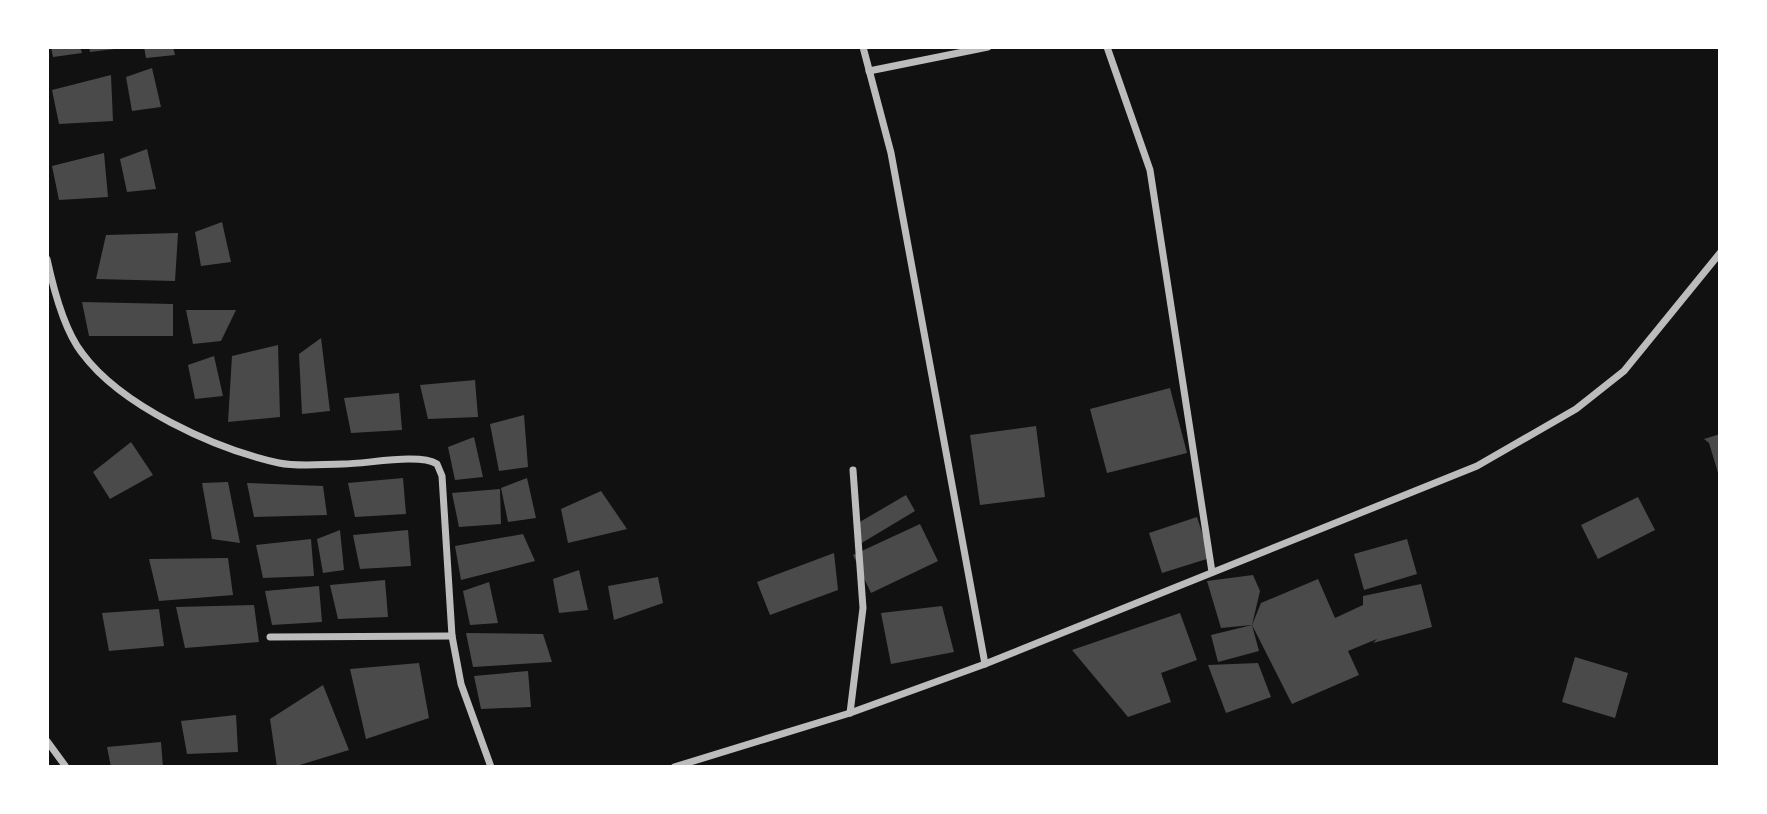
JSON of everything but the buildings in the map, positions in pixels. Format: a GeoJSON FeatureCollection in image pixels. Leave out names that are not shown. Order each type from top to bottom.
{"type":"FeatureCollection","features":[{"type":"Feature","properties":{"kind":"street"},"geometry":{"type":"LineString","coordinates":[[863,47],[891,153],[985,664]]}},
{"type":"Feature","properties":{"kind":"street"},"geometry":{"type":"LineString","coordinates":[[869,71],[988,47]]}},
{"type":"Feature","properties":{"kind":"street"},"geometry":{"type":"LineString","coordinates":[[1107,47],[1150,170],[1212,572]]}},
{"type":"Feature","properties":{"kind":"street"},"geometry":{"type":"LineString","coordinates":[[674,767],[850,713],[985,664],[1477,466],[1576,409],[1624,371],[1720,253]]}},
{"type":"Feature","properties":{"kind":"street"},"geometry":{"type":"LineString","coordinates":[[47,259],[54,291],[80,352],[120,393],[188,432],[280,463],[370,464],[422,459],[437,464],[442,476],[452,636],[461,684],[491,767]]}},
{"type":"Feature","properties":{"kind":"street"},"geometry":{"type":"LineString","coordinates":[[850,713],[863,608],[853,470]]}},
{"type":"Feature","properties":{"kind":"street"},"geometry":{"type":"LineString","coordinates":[[270,637],[452,636]]}},
{"type":"Feature","properties":{"kind":"street"},"geometry":{"type":"LineString","coordinates":[[47,741],[66,767]]}}]}
